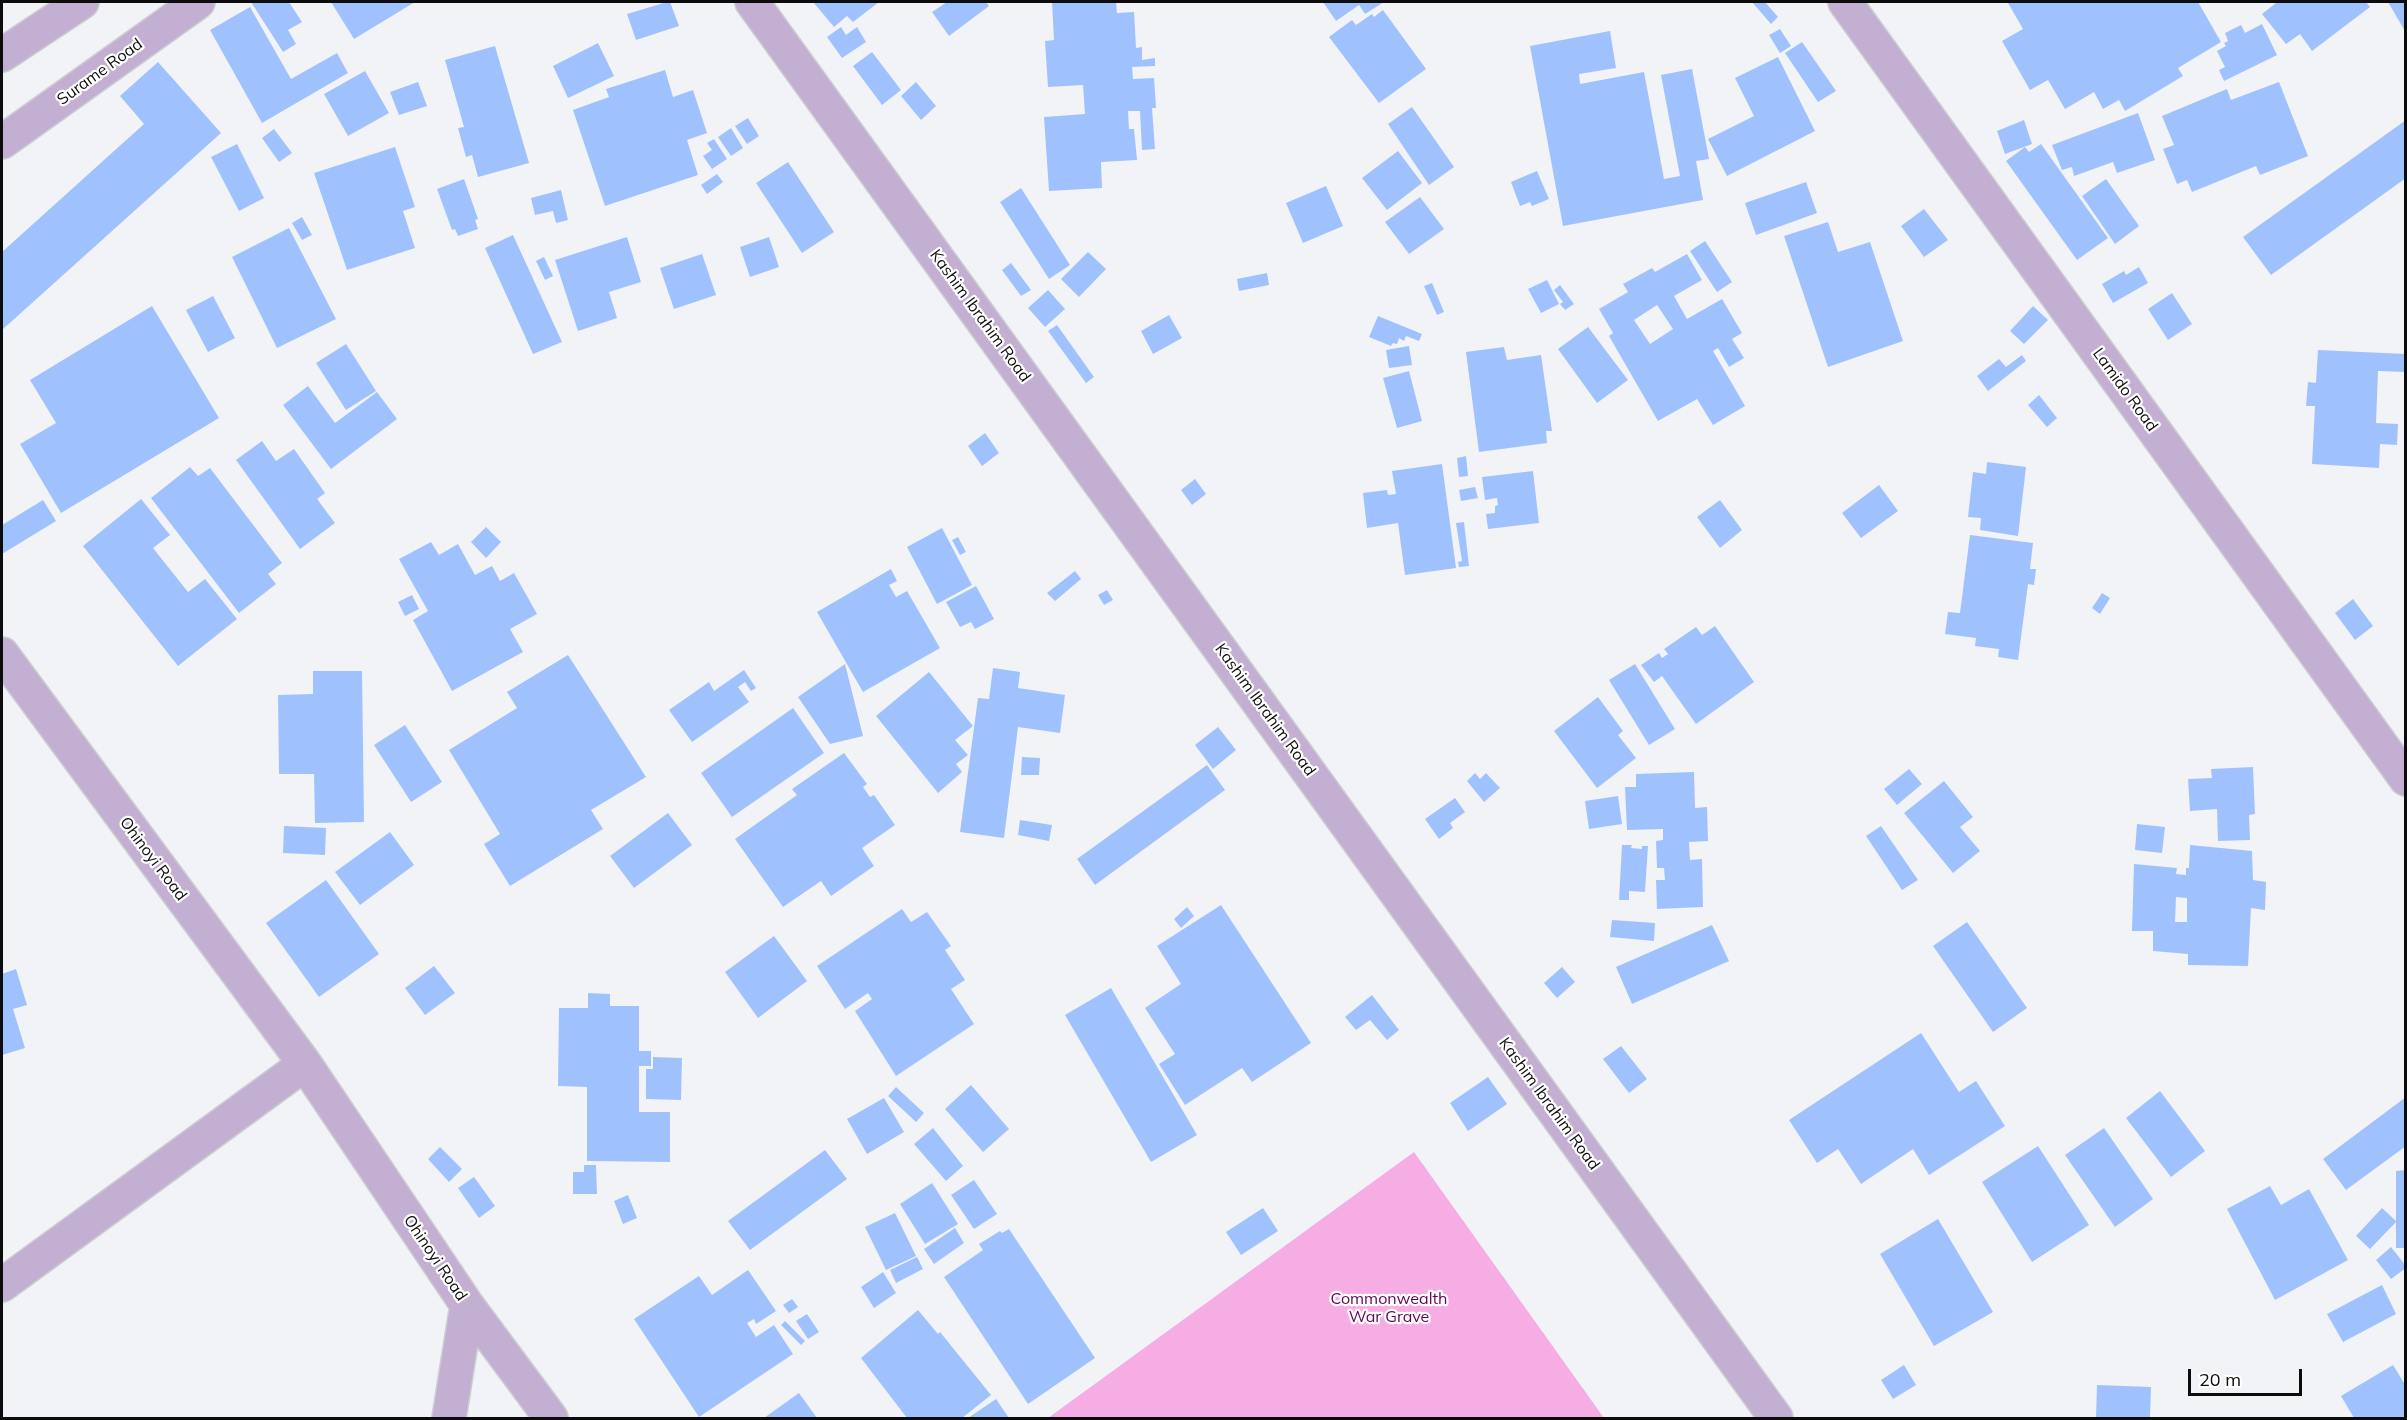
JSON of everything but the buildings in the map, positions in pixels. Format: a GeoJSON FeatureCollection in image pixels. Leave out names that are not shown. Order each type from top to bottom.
{"type":"FeatureCollection","features":[{"type":"Feature","properties":{"kind":"street"},"geometry":{"type":"LineString","coordinates":[[3,50],[82,2]]}},
{"type":"Feature","properties":{"kind":"street","name":"Surame Road"},"geometry":{"type":"LineString","coordinates":[[2,142],[198,2]]}},
{"type":"Feature","properties":{"kind":"street","name":"Kashim Ibrahim Road"},"geometry":{"type":"LineString","coordinates":[[753,2],[1776,1419]]}},
{"type":"Feature","properties":{"kind":"street","name":"Lamido Road"},"geometry":{"type":"LineString","coordinates":[[1845,2],[2406,779]]}},
{"type":"Feature","properties":{"kind":"street","name":"Ohinoyi Road"},"geometry":{"type":"LineString","coordinates":[[2,654],[305,1064],[467,1305],[551,1419]]}},
{"type":"Feature","properties":{"kind":"street"},"geometry":{"type":"LineString","coordinates":[[2,1285],[305,1064]]}},
{"type":"Feature","properties":{"kind":"street"},"geometry":{"type":"LineString","coordinates":[[449,1419],[467,1305]]}},
{"type":"Feature","properties":{"kind":"green space","name":"Commonwealth War Grave"},"geometry":{"type":"Polygon","coordinates":[[[1414,1152],[1604,1418],[1048,1418],[1414,1152]]]}}]}
